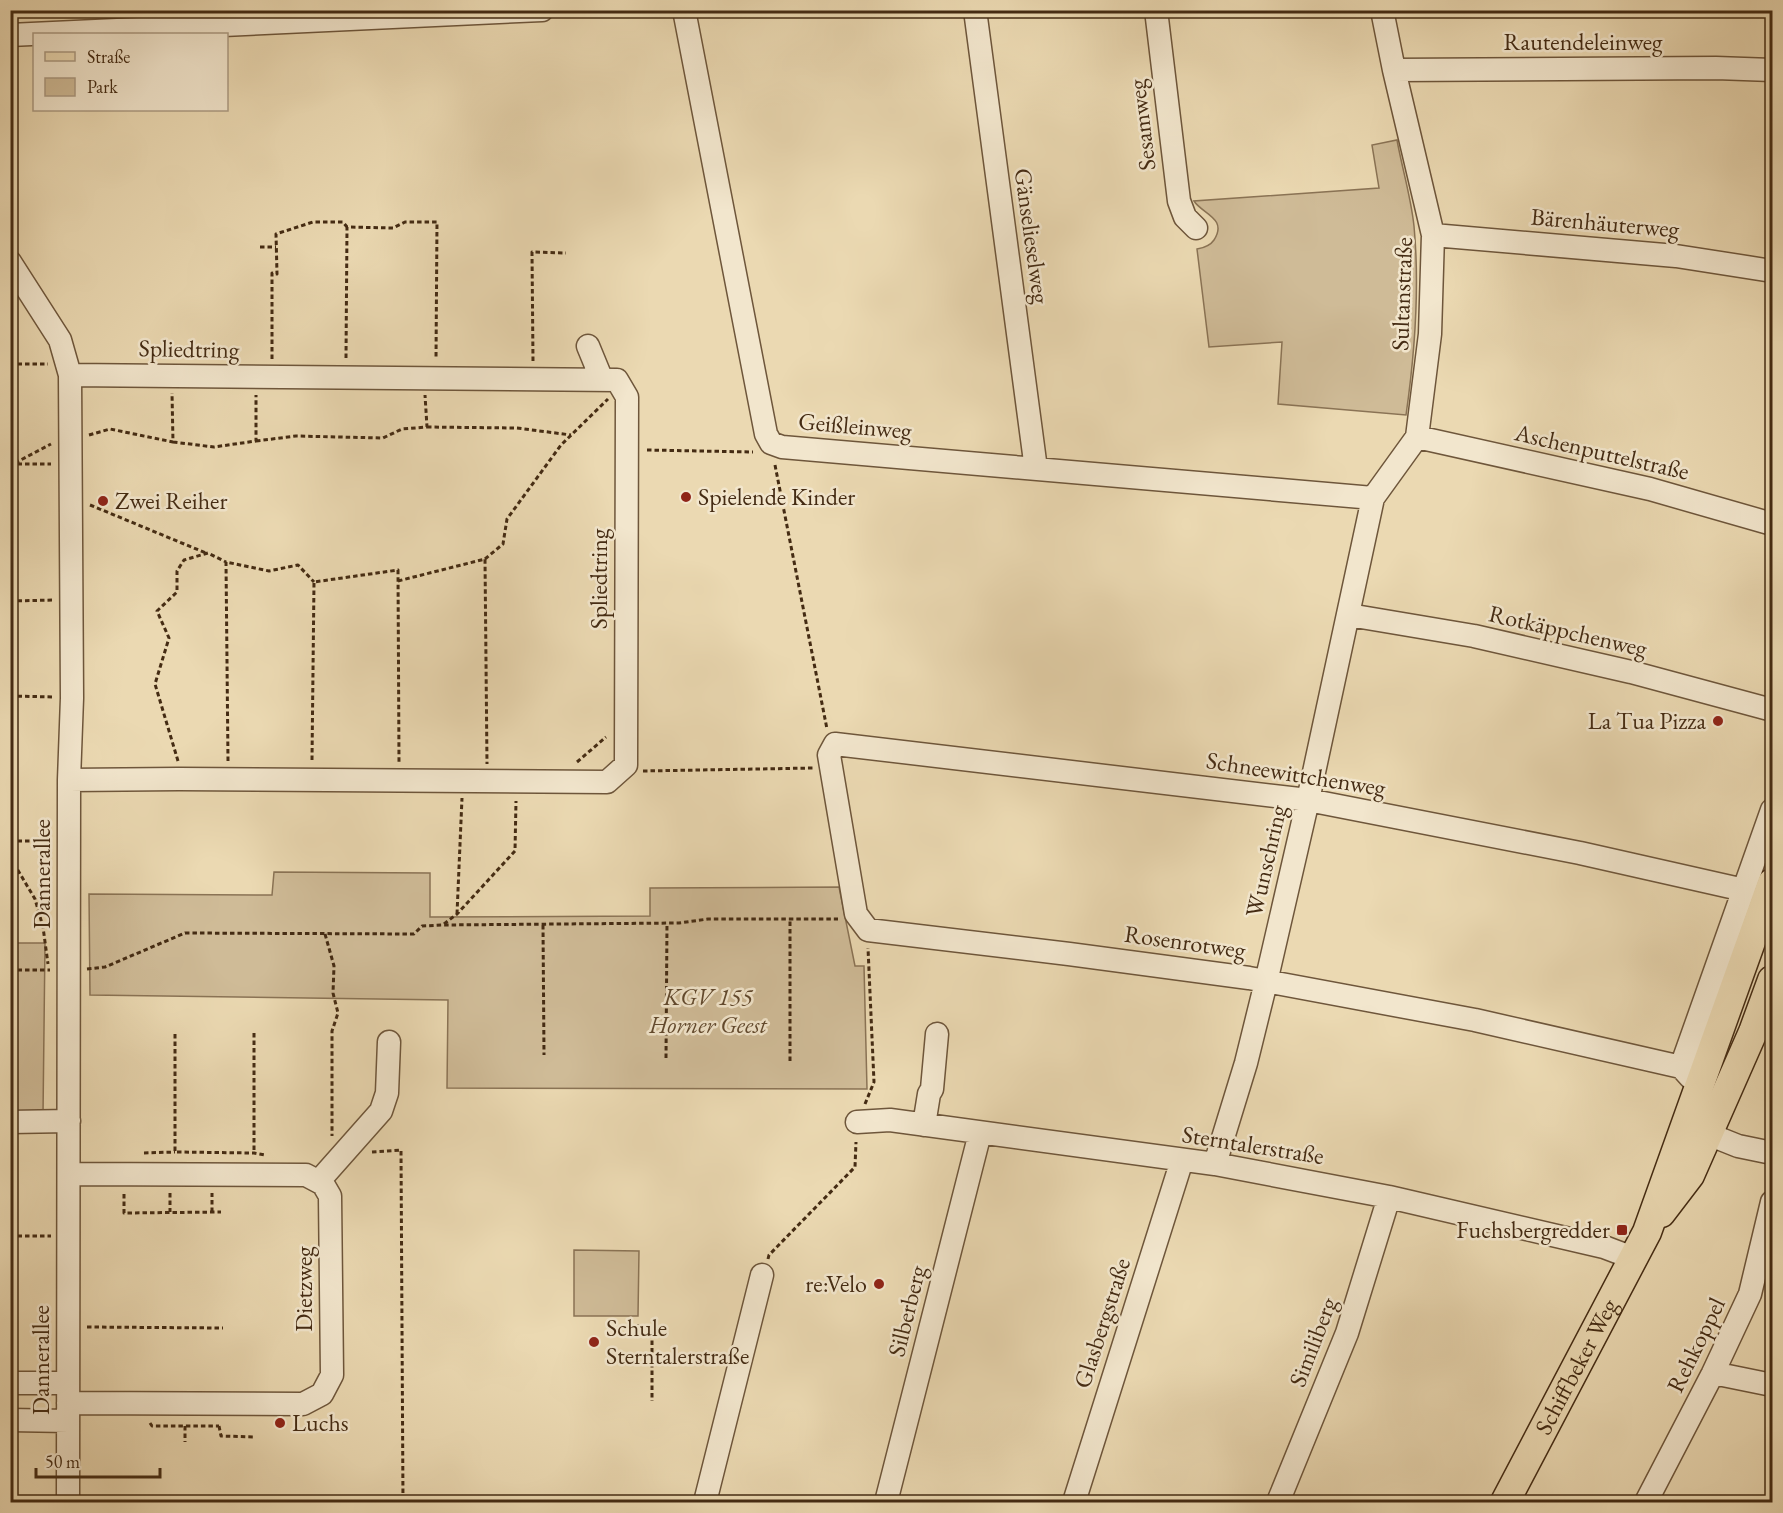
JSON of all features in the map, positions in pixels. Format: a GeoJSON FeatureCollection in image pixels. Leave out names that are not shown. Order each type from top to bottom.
{"type":"FeatureCollection","features":[{"type":"Feature","properties":{"kind":"main road","name":"Schiffbeker Weg"},"geometry":{"type":"LineString","coordinates":[[1505,1503],[1647,1232],[1690,1176],[1698,1130],[1691,1076],[1773,883]]}},
{"type":"Feature","properties":{"kind":"main road","name":"Schiffbeker Weg"},"geometry":{"type":"LineString","coordinates":[[1698,1130],[1753,1032],[1773,980]]}},
{"type":"Feature","properties":{"kind":"street"},"geometry":{"type":"LineString","coordinates":[[47,33],[403,14],[542,10]]}},
{"type":"Feature","properties":{"kind":"street","name":"Geißleinweg"},"geometry":{"type":"LineString","coordinates":[[684,10],[766,434],[771,443],[782,447],[1373,498]]}},
{"type":"Feature","properties":{"kind":"street","name":"Gänselieselweg"},"geometry":{"type":"LineString","coordinates":[[975,10],[1036,469]]}},
{"type":"Feature","properties":{"kind":"street","name":"Sesamweg"},"geometry":{"type":"LineString","coordinates":[[1156,10],[1179,201],[1185,217],[1196,228]]}},
{"type":"Feature","properties":{"kind":"street","name":"Sultanstraße"},"geometry":{"type":"LineString","coordinates":[[1373,498],[1417,437],[1430,334],[1433,235],[1382,10]]}},
{"type":"Feature","properties":{"kind":"street"},"geometry":{"type":"LineString","coordinates":[[10,35],[33,34]]}},
{"type":"Feature","properties":{"kind":"street","name":"Rautendeleinweg"},"geometry":{"type":"LineString","coordinates":[[1394,70],[1716,68],[1773,70]]}},
{"type":"Feature","properties":{"kind":"street","name":"Bärenhäuterweg"},"geometry":{"type":"LineString","coordinates":[[1433,235],[1676,256],[1773,272]]}},
{"type":"Feature","properties":{"kind":"street","name":"Dannerallee"},"geometry":{"type":"LineString","coordinates":[[10,262],[53,325],[69,370],[61,441],[70,464],[72,698],[69,842],[59,971],[69,1121],[68,1503]]}},
{"type":"Feature","properties":{"kind":"street"},"geometry":{"type":"LineString","coordinates":[[588,346],[612,384]]}},
{"type":"Feature","properties":{"kind":"street","name":"Spliedtring"},"geometry":{"type":"LineString","coordinates":[[69,370],[172,376],[533,379],[612,384],[627,397],[626,765],[621,771]]}},
{"type":"Feature","properties":{"kind":"street","name":"Aschenputtelstraße"},"geometry":{"type":"LineString","coordinates":[[1417,437],[1650,489],[1773,524]]}},
{"type":"Feature","properties":{"kind":"street","name":"Wunschring"},"geometry":{"type":"LineString","coordinates":[[1215,1164],[1246,1063],[1266,982],[1349,615],[1373,498]]}},
{"type":"Feature","properties":{"kind":"street","name":"Rotkäppchenweg"},"geometry":{"type":"LineString","coordinates":[[1349,615],[1474,636],[1631,672],[1773,710]]}},
{"type":"Feature","properties":{"kind":"street"},"geometry":{"type":"LineString","coordinates":[[835,744],[829,755],[856,914],[868,930]]}},
{"type":"Feature","properties":{"kind":"street","name":"Schneewittchenweg"},"geometry":{"type":"LineString","coordinates":[[835,744],[1308,800],[1580,853],[1744,890]]}},
{"type":"Feature","properties":{"kind":"street"},"geometry":{"type":"LineString","coordinates":[[69,780],[607,782],[621,771]]}},
{"type":"Feature","properties":{"kind":"street","name":"Schiffbeker Weg"},"geometry":{"type":"LineString","coordinates":[[1691,1076],[1744,890],[1773,810]]}},
{"type":"Feature","properties":{"kind":"street","name":"Rosenrotweg"},"geometry":{"type":"LineString","coordinates":[[868,930],[1069,954],[1266,982],[1475,1020],[1691,1076]]}},
{"type":"Feature","properties":{"kind":"street"},"geometry":{"type":"LineString","coordinates":[[924,1125],[929,1094],[932,1089],[937,1034]]}},
{"type":"Feature","properties":{"kind":"street"},"geometry":{"type":"LineString","coordinates":[[69,1174],[306,1176],[319,1181],[381,1111],[387,1093],[389,1042]]}},
{"type":"Feature","properties":{"kind":"street","name":"Sterntalerstraße"},"geometry":{"type":"LineString","coordinates":[[857,1122],[890,1120],[1215,1164],[1389,1197],[1604,1247],[1634,1258]]}},
{"type":"Feature","properties":{"kind":"street"},"geometry":{"type":"LineString","coordinates":[[10,1122],[69,1121]]}},
{"type":"Feature","properties":{"kind":"street"},"geometry":{"type":"LineString","coordinates":[[1698,1130],[1738,1146],[1773,1153]]}},
{"type":"Feature","properties":{"kind":"street","name":"Silberberg"},"geometry":{"type":"LineString","coordinates":[[886,1503],[980,1133]]}},
{"type":"Feature","properties":{"kind":"street","name":"Glasbergstraße"},"geometry":{"type":"LineString","coordinates":[[1074,1503],[1182,1160]]}},
{"type":"Feature","properties":{"kind":"street","name":"Dietzweg"},"geometry":{"type":"LineString","coordinates":[[68,1403],[303,1404],[322,1394],[332,1376],[330,1196],[319,1181]]}},
{"type":"Feature","properties":{"kind":"street","name":"Similiberg"},"geometry":{"type":"LineString","coordinates":[[1278,1503],[1347,1333],[1389,1197]]}},
{"type":"Feature","properties":{"kind":"street","name":"Rehkoppel"},"geometry":{"type":"LineString","coordinates":[[1646,1503],[1713,1373],[1750,1294],[1773,1202]]}},
{"type":"Feature","properties":{"kind":"street"},"geometry":{"type":"LineString","coordinates":[[705,1503],[762,1275]]}},
{"type":"Feature","properties":{"kind":"street"},"geometry":{"type":"LineString","coordinates":[[1713,1373],[1773,1384]]}},
{"type":"Feature","properties":{"kind":"street"},"geometry":{"type":"LineString","coordinates":[[10,1383],[68,1403]]}},
{"type":"Feature","properties":{"kind":"street"},"geometry":{"type":"LineString","coordinates":[[10,1420],[68,1403]]}},
{"type":"Feature","properties":{"kind":"path"},"geometry":{"type":"LineString","coordinates":[[256,441],[264,377],[272,273],[276,274],[276,234],[313,222],[343,222],[347,227],[346,378]]}},
{"type":"Feature","properties":{"kind":"path"},"geometry":{"type":"LineString","coordinates":[[347,227],[393,228],[405,222],[436,222],[427,427]]}},
{"type":"Feature","properties":{"kind":"path"},"geometry":{"type":"LineString","coordinates":[[260,247],[276,247]]}},
{"type":"Feature","properties":{"kind":"path"},"geometry":{"type":"LineString","coordinates":[[533,379],[532,252],[566,253]]}},
{"type":"Feature","properties":{"kind":"path"},"geometry":{"type":"LineString","coordinates":[[10,364],[69,370]]}},
{"type":"Feature","properties":{"kind":"path"},"geometry":{"type":"LineString","coordinates":[[172,376],[173,442]]}},
{"type":"Feature","properties":{"kind":"path"},"geometry":{"type":"LineString","coordinates":[[398,581],[485,559],[503,544],[507,519],[554,454],[612,384]]}},
{"type":"Feature","properties":{"kind":"path"},"geometry":{"type":"LineString","coordinates":[[12,464],[61,441],[110,429],[173,442],[214,447],[296,436],[383,438],[402,429],[427,427],[517,428],[571,435]]}},
{"type":"Feature","properties":{"kind":"path"},"geometry":{"type":"LineString","coordinates":[[771,443],[827,731],[835,744]]}},
{"type":"Feature","properties":{"kind":"path"},"geometry":{"type":"LineString","coordinates":[[627,450],[747,451]]}},
{"type":"Feature","properties":{"kind":"path"},"geometry":{"type":"LineString","coordinates":[[12,464],[70,464]]}},
{"type":"Feature","properties":{"kind":"path"},"geometry":{"type":"LineString","coordinates":[[71,497],[226,562],[269,571],[298,565],[314,582],[312,781]]}},
{"type":"Feature","properties":{"kind":"path"},"geometry":{"type":"LineString","coordinates":[[179,779],[178,756],[155,684],[169,638],[157,611],[177,592],[177,571],[184,560],[208,554]]}},
{"type":"Feature","properties":{"kind":"path"},"geometry":{"type":"LineString","coordinates":[[485,559],[487,782]]}},
{"type":"Feature","properties":{"kind":"path"},"geometry":{"type":"LineString","coordinates":[[226,562],[228,779]]}},
{"type":"Feature","properties":{"kind":"path"},"geometry":{"type":"LineString","coordinates":[[314,582],[398,570],[399,781]]}},
{"type":"Feature","properties":{"kind":"path"},"geometry":{"type":"LineString","coordinates":[[10,601],[71,599]]}},
{"type":"Feature","properties":{"kind":"path"},"geometry":{"type":"LineString","coordinates":[[10,696],[72,698]]}},
{"type":"Feature","properties":{"kind":"path"},"geometry":{"type":"LineString","coordinates":[[553,782],[626,720]]}},
{"type":"Feature","properties":{"kind":"path"},"geometry":{"type":"LineString","coordinates":[[621,771],[831,768]]}},
{"type":"Feature","properties":{"kind":"path"},"geometry":{"type":"LineString","coordinates":[[457,914],[463,781]]}},
{"type":"Feature","properties":{"kind":"path"},"geometry":{"type":"LineString","coordinates":[[443,925],[457,914],[515,851],[517,782]]}},
{"type":"Feature","properties":{"kind":"path"},"geometry":{"type":"LineString","coordinates":[[10,841],[69,842]]}},
{"type":"Feature","properties":{"kind":"path"},"geometry":{"type":"LineString","coordinates":[[10,857],[35,899],[59,971]]}},
{"type":"Feature","properties":{"kind":"path"},"geometry":{"type":"LineString","coordinates":[[10,970],[59,971],[105,967],[185,933],[414,934],[422,926],[443,925],[667,923],[708,919],[853,919],[868,930],[874,1082],[857,1122],[855,1167],[769,1255],[762,1275]]}},
{"type":"Feature","properties":{"kind":"path"},"geometry":{"type":"LineString","coordinates":[[790,919],[790,1061]]}},
{"type":"Feature","properties":{"kind":"path"},"geometry":{"type":"LineString","coordinates":[[666,1058],[667,923]]}},
{"type":"Feature","properties":{"kind":"path"},"geometry":{"type":"LineString","coordinates":[[543,925],[544,1055]]}},
{"type":"Feature","properties":{"kind":"path"},"geometry":{"type":"LineString","coordinates":[[325,934],[334,966],[333,993],[338,1013],[332,1030],[332,1141]]}},
{"type":"Feature","properties":{"kind":"path"},"geometry":{"type":"LineString","coordinates":[[254,1033],[254,1153]]}},
{"type":"Feature","properties":{"kind":"path"},"geometry":{"type":"LineString","coordinates":[[175,1034],[175,1152],[254,1153],[269,1156],[274,1164],[275,1176]]}},
{"type":"Feature","properties":{"kind":"path"},"geometry":{"type":"LineString","coordinates":[[366,1157],[374,1151],[401,1150],[403,1503]]}},
{"type":"Feature","properties":{"kind":"path"},"geometry":{"type":"LineString","coordinates":[[123,1175],[124,1213],[220,1212]]}},
{"type":"Feature","properties":{"kind":"path"},"geometry":{"type":"LineString","coordinates":[[10,1236],[69,1236]]}},
{"type":"Feature","properties":{"kind":"path"},"geometry":{"type":"LineString","coordinates":[[629,1326],[652,1326],[652,1401]]}},
{"type":"Feature","properties":{"kind":"path"},"geometry":{"type":"LineString","coordinates":[[69,1327],[223,1328]]}},
{"type":"Feature","properties":{"kind":"path"},"geometry":{"type":"LineString","coordinates":[[220,1404],[221,1436],[254,1437]]}},
{"type":"Feature","properties":{"kind":"path"},"geometry":{"type":"LineString","coordinates":[[185,1426],[185,1442]]}},
{"type":"Feature","properties":{"kind":"path"},"geometry":{"type":"LineString","coordinates":[[10,1501],[49,1503]]}},
{"type":"Feature","properties":{"kind":"green space"},"geometry":{"type":"Polygon","coordinates":[[[1397,140],[1413,215],[1417,274],[1414,344],[1406,415],[1278,404],[1282,342],[1209,347],[1197,249],[1214,240],[1218,226],[1216,221],[1194,201],[1379,188],[1372,145],[1397,140]]]}},
{"type":"Feature","properties":{"kind":"green space","name":"KGV 155 Horner Geest"},"geometry":{"type":"Polygon","coordinates":[[[274,872],[430,873],[430,917],[650,916],[650,888],[839,887],[855,966],[864,966],[867,1089],[447,1088],[448,1000],[90,995],[89,894],[272,895],[274,872]]]}},
{"type":"Feature","properties":{"kind":"green space"},"geometry":{"type":"Polygon","coordinates":[[[11,943],[45,943],[43,1115],[11,1115],[11,943]]]}},
{"type":"Feature","properties":{"kind":"green space"},"geometry":{"type":"Polygon","coordinates":[[[574,1250],[639,1251],[638,1316],[574,1316],[574,1250]]]}},
{"type":"Feature","properties":{"kind":"place","name":"Spielende Kinder"},"geometry":{"type":"Point","coordinates":[686,497]}},
{"type":"Feature","properties":{"kind":"place","name":"Zwei Reiher"},"geometry":{"type":"Point","coordinates":[103,501]}},
{"type":"Feature","properties":{"kind":"place","name":"La Tua Pizza"},"geometry":{"type":"Point","coordinates":[1718,721]}},
{"type":"Feature","properties":{"kind":"place","name":"Fuchsbergredder"},"geometry":{"type":"Point","coordinates":[1622,1230]}},
{"type":"Feature","properties":{"kind":"place","name":"re:Velo"},"geometry":{"type":"Point","coordinates":[879,1284]}},
{"type":"Feature","properties":{"kind":"place","name":"Schule Sterntalerstraße"},"geometry":{"type":"Point","coordinates":[594,1342]}},
{"type":"Feature","properties":{"kind":"place","name":"Luchs"},"geometry":{"type":"Point","coordinates":[280,1423]}}]}
